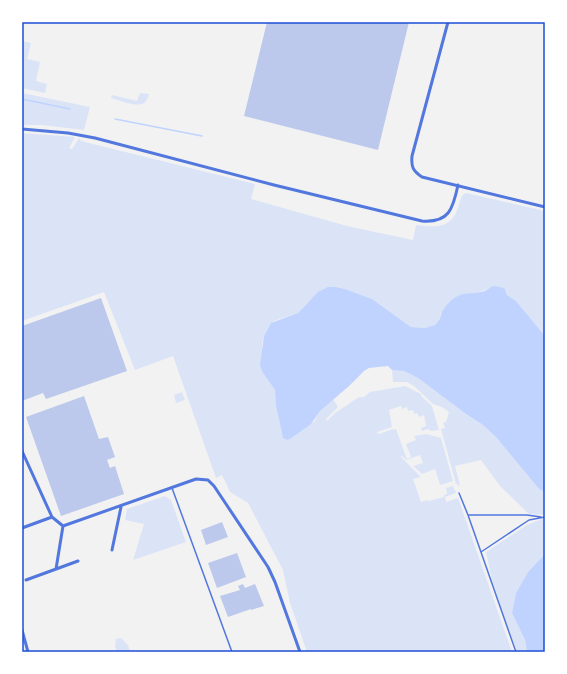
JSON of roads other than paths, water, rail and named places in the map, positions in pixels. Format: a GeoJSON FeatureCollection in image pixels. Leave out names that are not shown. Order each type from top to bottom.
{"type":"FeatureCollection","features":[{"type":"Feature","properties":{"kind":"street"},"geometry":{"type":"LineString","coordinates":[[448,22],[412,156],[412,169],[422,177],[458,184],[545,207]]}},
{"type":"Feature","properties":{"kind":"street"},"geometry":{"type":"LineString","coordinates":[[22,129],[68,133],[95,138],[274,185],[422,221],[440,220],[446,215],[452,205],[458,184]]}},
{"type":"Feature","properties":{"kind":"street"},"geometry":{"type":"LineString","coordinates":[[22,451],[52,517],[63,526]]}},
{"type":"Feature","properties":{"kind":"street"},"geometry":{"type":"LineString","coordinates":[[63,526],[196,479],[208,480],[214,486],[268,567],[275,582],[300,652]]}},
{"type":"Feature","properties":{"kind":"street"},"geometry":{"type":"LineString","coordinates":[[112,550],[121,506]]}},
{"type":"Feature","properties":{"kind":"street"},"geometry":{"type":"LineString","coordinates":[[22,528],[52,517]]}},
{"type":"Feature","properties":{"kind":"street"},"geometry":{"type":"LineString","coordinates":[[56,569],[63,526]]}},
{"type":"Feature","properties":{"kind":"street"},"geometry":{"type":"LineString","coordinates":[[26,580],[78,561]]}},
{"type":"Feature","properties":{"kind":"street"},"geometry":{"type":"LineString","coordinates":[[22,630],[28,652]]}},
{"type":"Feature","properties":{"kind":"lane"},"geometry":{"type":"LineString","coordinates":[[172,488],[232,652]]}},
{"type":"Feature","properties":{"kind":"lane"},"geometry":{"type":"LineString","coordinates":[[459,492],[516,652]]}},
{"type":"Feature","properties":{"kind":"lane"},"geometry":{"type":"LineString","coordinates":[[468,516],[527,515],[545,517]]}},
{"type":"Feature","properties":{"kind":"lane"},"geometry":{"type":"LineString","coordinates":[[481,552],[529,520],[541,517]]}},
{"type":"Feature","properties":{"kind":"water"},"geometry":{"type":"Polygon","coordinates":[[[494,286],[505,289],[507,295],[516,301],[545,336],[545,492],[539,489],[496,437],[483,425],[418,378],[404,371],[392,370],[388,366],[369,368],[364,371],[320,411],[311,424],[290,439],[287,440],[283,438],[276,406],[275,390],[263,373],[260,365],[264,336],[271,323],[298,313],[318,292],[328,287],[336,287],[372,299],[411,327],[425,328],[435,325],[440,319],[442,311],[455,298],[463,294],[485,291],[494,286]]]}},
{"type":"Feature","properties":{"kind":"water"},"geometry":{"type":"Polygon","coordinates":[[[545,554],[545,652],[527,652],[525,640],[512,613],[516,593],[528,572],[545,554]]]}},
{"type":"Feature","properties":{"kind":"waterway"},"geometry":{"type":"LineString","coordinates":[[22,99],[70,109]]}},
{"type":"Feature","properties":{"kind":"waterway"},"geometry":{"type":"LineString","coordinates":[[115,119],[202,136]]}}]}
